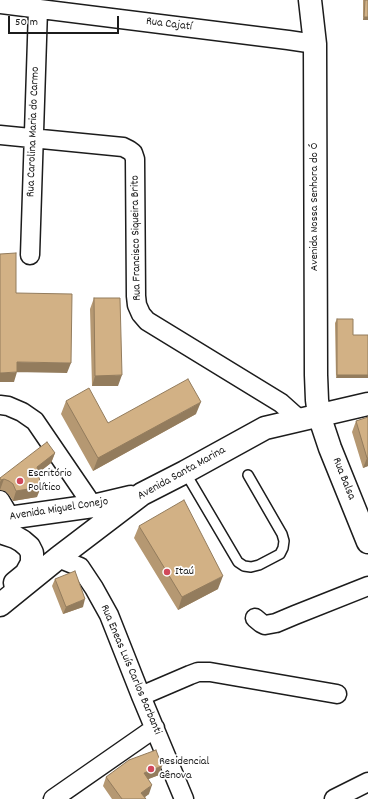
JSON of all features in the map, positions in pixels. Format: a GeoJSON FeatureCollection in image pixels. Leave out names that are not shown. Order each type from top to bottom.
{"type":"FeatureCollection","features":[{"type":"Feature","properties":{"kind":"main road","name":"Avenida Nossa Senhora do Ó"},"geometry":{"type":"LineString","coordinates":[[309,417],[317,400],[315,44],[310,0]]}},
{"type":"Feature","properties":{"kind":"main road","name":"Avenida Santa Marina"},"geometry":{"type":"LineString","coordinates":[[4,601],[142,494],[265,428],[368,404]]}},
{"type":"Feature","properties":{"kind":"main road","name":"Rua Balsa"},"geometry":{"type":"LineString","coordinates":[[309,417],[330,448],[368,542]]}},
{"type":"Feature","properties":{"kind":"main road","name":"Avenida Miguel Conejo"},"geometry":{"type":"LineString","coordinates":[[3,517],[93,506],[142,494]]}},
{"type":"Feature","properties":{"kind":"main road"},"geometry":{"type":"LineString","coordinates":[[3,517],[15,537],[29,547],[32,553],[32,563],[26,574],[11,587],[4,601]]}},
{"type":"Feature","properties":{"kind":"street","name":"Rua Cajatí"},"geometry":{"type":"LineString","coordinates":[[0,4],[315,44]]}},
{"type":"Feature","properties":{"kind":"street","name":"Rua Carolina Maria do Carmo"},"geometry":{"type":"LineString","coordinates":[[30,255],[38,9]]}},
{"type":"Feature","properties":{"kind":"street","name":"Rua Francisco Siqueira Brito"},"geometry":{"type":"LineString","coordinates":[[0,135],[123,147],[130,150],[136,159],[136,296],[137,305],[141,314],[147,320],[281,403],[309,417]]}},
{"type":"Feature","properties":{"kind":"street"},"geometry":{"type":"LineString","coordinates":[[0,405],[8,406],[22,412],[35,421],[93,506]]}},
{"type":"Feature","properties":{"kind":"street","name":"Rua Eneas Luís Carlos Barbanti"},"geometry":{"type":"LineString","coordinates":[[58,558],[80,568],[94,588],[109,615],[184,799]]}},
{"type":"Feature","properties":{"kind":"street"},"geometry":{"type":"LineString","coordinates":[[255,618],[265,625],[270,625],[368,586]]}},
{"type":"Feature","properties":{"kind":"street"},"geometry":{"type":"LineString","coordinates":[[141,696],[198,672],[210,672],[337,694]]}},
{"type":"Feature","properties":{"kind":"street"},"geometry":{"type":"LineString","coordinates":[[54,799],[155,728]]}},
{"type":"Feature","properties":{"kind":"street"},"geometry":{"type":"LineString","coordinates":[[334,799],[368,782]]}},
{"type":"Feature","properties":{"kind":"lane"},"geometry":{"type":"LineString","coordinates":[[185,472],[238,562],[244,566],[252,567],[280,554],[284,542],[282,534],[248,475]]}},
{"type":"Feature","properties":{"kind":"building"},"geometry":{"type":"Polygon","coordinates":[[[365,0],[368,0],[368,17],[364,17],[365,0]]]}},
{"type":"Feature","properties":{"kind":"building"},"geometry":{"type":"Polygon","coordinates":[[[16,253],[16,293],[72,294],[71,363],[17,362],[17,372],[0,373],[0,254],[16,253]]]}},
{"type":"Feature","properties":{"kind":"building"},"geometry":{"type":"Polygon","coordinates":[[[94,298],[120,298],[122,375],[95,376],[94,298]]]}},
{"type":"Feature","properties":{"kind":"building"},"geometry":{"type":"Polygon","coordinates":[[[337,319],[353,319],[353,335],[368,335],[368,375],[337,375],[337,319]]]}},
{"type":"Feature","properties":{"kind":"building"},"geometry":{"type":"Polygon","coordinates":[[[188,379],[201,402],[98,458],[66,401],[89,388],[108,423],[188,379]]]}},
{"type":"Feature","properties":{"kind":"building"},"geometry":{"type":"Polygon","coordinates":[[[368,417],[368,458],[367,458],[356,421],[368,417]]]}},
{"type":"Feature","properties":{"kind":"building"},"geometry":{"type":"Polygon","coordinates":[[[47,442],[55,453],[37,467],[41,487],[16,491],[13,484],[9,481],[4,479],[1,480],[0,478],[47,442]]]}},
{"type":"Feature","properties":{"kind":"building"},"geometry":{"type":"Polygon","coordinates":[[[184,500],[223,576],[182,597],[139,526],[184,500]]]}},
{"type":"Feature","properties":{"kind":"building"},"geometry":{"type":"Polygon","coordinates":[[[75,571],[85,599],[66,607],[55,579],[75,571]]]}},
{"type":"Feature","properties":{"kind":"building"},"geometry":{"type":"Polygon","coordinates":[[[156,750],[162,766],[144,773],[152,785],[141,793],[146,799],[122,799],[106,777],[129,760],[156,750]]]}},
{"type":"Feature","properties":{"kind":"place","name":"Escritório Político"},"geometry":{"type":"Point","coordinates":[20,481]}},
{"type":"Feature","properties":{"kind":"place","name":"Itaú"},"geometry":{"type":"Point","coordinates":[167,572]}},
{"type":"Feature","properties":{"kind":"place","name":"Residencial Gênova"},"geometry":{"type":"Point","coordinates":[151,769]}}]}
